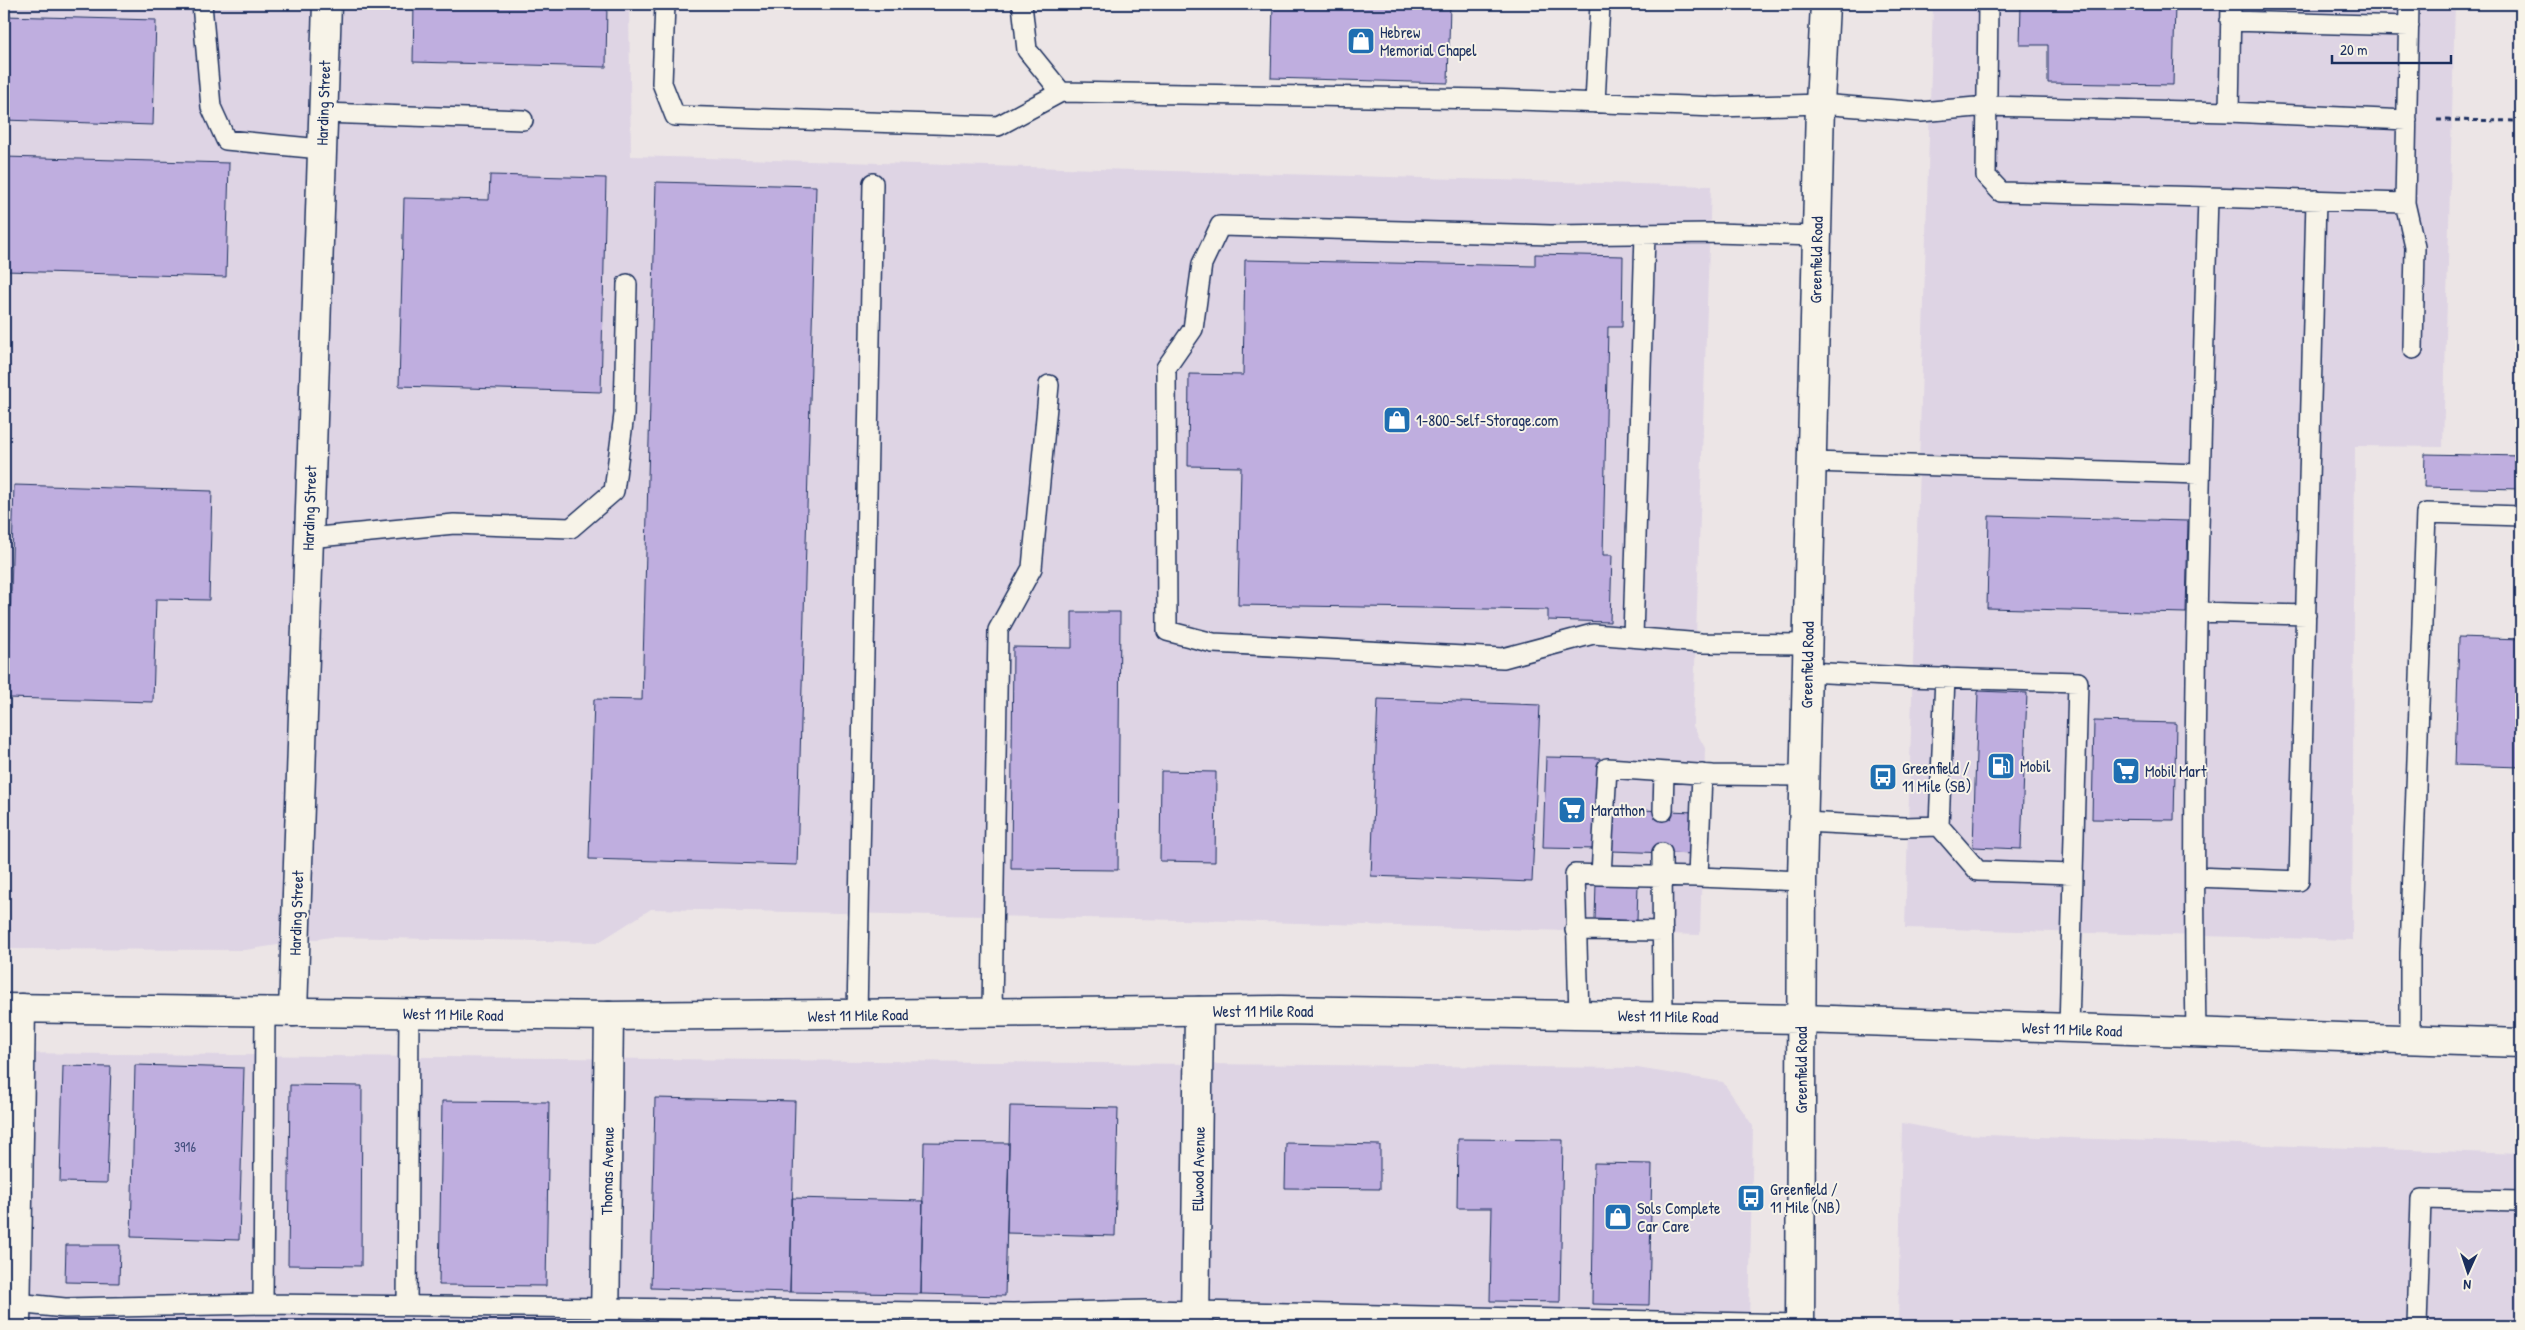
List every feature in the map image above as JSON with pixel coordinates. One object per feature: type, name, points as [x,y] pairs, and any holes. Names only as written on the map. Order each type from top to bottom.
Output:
[{"type":"main road","name":"Harding Street","points":[[293,1012],[327,4]]},
{"type":"main road","name":"Greenfield Road","points":[[1800,1325],[1802,881],[1820,104],[1825,4]]},
{"type":"main road","name":"West 11 Mile Road","points":[[12,1008],[609,1016],[857,1015],[992,1011],[1579,1015],[1802,1019],[2410,1041],[2521,1043]]},
{"type":"main road","points":[[12,1008],[16,1315]]},
{"type":"main road","name":"Ellwood Avenue","points":[[1195,1319],[1199,1011]]},
{"type":"main road","name":"Thomas Avenue","points":[[605,1317],[609,1016]]},
{"type":"lane","points":[[202,4],[211,106],[226,140],[322,149]]},
{"type":"lane","points":[[665,4],[662,83],[675,116],[998,126],[1061,92],[1717,107],[1820,104],[1921,112],[1987,106],[2229,112],[2407,120]]},
{"type":"lane","points":[[1022,4],[1027,50],[1061,92]]},
{"type":"lane","points":[[1595,103],[1600,4]]},
{"type":"lane","points":[[1988,4],[1986,176],[2000,192],[2405,203]]},
{"type":"lane","points":[[2409,4],[2405,203],[2414,247],[2413,349]]},
{"type":"lane","points":[[2229,112],[2231,13],[2409,26]]},
{"type":"lane","points":[[323,113],[523,120]]},
{"type":"lane","points":[[857,1015],[874,183]]},
{"type":"lane","points":[[2196,1033],[2195,877],[2198,612],[2208,197]]},
{"type":"lane","points":[[2195,877],[2299,881],[2316,200]]},
{"type":"lane","points":[[1808,644],[1701,643],[1593,634],[1503,658],[1212,643],[1167,631],[1166,368],[1193,329],[1202,264],[1220,226],[1551,236],[1713,233],[1817,236]]},
{"type":"lane","points":[[1633,637],[1645,234]]},
{"type":"lane","points":[[308,538],[454,524],[571,528],[614,492],[624,415],[627,284]]},
{"type":"lane","points":[[992,1011],[998,630],[1032,568],[1049,385]]},
{"type":"lane","points":[[1812,462],[2200,474]]},
{"type":"lane","points":[[2410,1041],[2411,943],[2426,513],[2521,516]]},
{"type":"lane","points":[[2198,612],[2306,614]]},
{"type":"lane","points":[[1807,672],[2078,682],[2069,1029]]},
{"type":"lane","points":[[1945,678],[1940,826],[1978,871],[2073,874]]},
{"type":"lane","points":[[1601,875],[1607,768],[1702,774],[1805,776]]},
{"type":"lane","points":[[1663,811],[1664,772]]},
{"type":"lane","points":[[1698,877],[1702,774]]},
{"type":"lane","points":[[1804,822],[1940,826]]},
{"type":"lane","points":[[1662,853],[1663,1017]]},
{"type":"lane","points":[[1579,1015],[1575,930],[1575,874],[1802,881]]},
{"type":"lane","points":[[1575,930],[1663,931]]},
{"type":"lane","points":[[263,1304],[265,1012]]},
{"type":"lane","points":[[407,1305],[409,1014]]},
{"type":"lane","points":[[2417,1326],[2421,1199],[2521,1201]]},
{"type":"lane","points":[[16,1315],[65,1308],[263,1304],[407,1305],[605,1317],[730,1319],[1148,1310],[1195,1319],[1800,1325]]},
{"type":"path","points":[[2407,120],[2521,121]]},
{"type":"shaded area","points":[[4,4],[629,4],[631,156],[1711,186],[1693,726],[1705,748],[1700,935],[1230,921],[651,909],[599,942],[331,937],[245,950],[4,949]]},
{"type":"shaded area","points":[[1933,4],[2455,4],[2443,447],[2355,446],[2352,940],[1905,928]]},
{"type":"shaded area","points":[[4,1053],[1637,1068],[1723,1082],[1753,1126],[1749,1326],[577,1326],[308,1320],[308,1326],[4,1326]]},
{"type":"shaded area","points":[[1902,1123],[1959,1134],[2521,1154],[2521,1326],[1898,1326]]},
{"type":"building","points":[[414,4],[607,4],[606,67],[413,62]]},
{"type":"building","name":"Hebrew Memorial Chapel","points":[[1273,4],[1450,4],[1448,83],[1271,78]]},
{"type":"building","name":"Hebrew Memorial Chapel","points":[[1475,4],[1542,4],[1542,7]]},
{"type":"building","points":[[2021,4],[2175,4],[2173,85],[2048,83],[2048,45],[2020,45]]},
{"type":"building","points":[[4,16],[156,20],[153,125],[4,120]]},
{"type":"building","points":[[4,157],[229,163],[226,277],[4,271]]},
{"type":"building","points":[[490,175],[606,178],[601,392],[399,386],[404,198],[489,200]]},
{"type":"building","points":[[656,182],[816,186],[797,865],[589,859],[594,699],[642,700]]},
{"type":"building","name":"1-800-Self-Storage.com","points":[[1535,254],[1623,256],[1622,327],[1608,327],[1603,555],[1612,555],[1610,622],[1548,620],[1548,610],[1238,605],[1241,467],[1188,466],[1189,374],[1243,375],[1245,260],[1535,266]]},
{"type":"building","points":[[2425,454],[2521,456],[2521,489],[2424,487]]},
{"type":"building","points":[[14,485],[212,491],[209,600],[156,599],[153,702],[8,698]]},
{"type":"building","points":[[1989,516],[2188,521],[2186,613],[1987,608]]},
{"type":"building","points":[[1072,612],[1120,612],[1118,870],[1011,869],[1013,647],[1072,648]]},
{"type":"building","points":[[2459,637],[2521,639],[2521,767],[2455,765]]},
{"type":"building","points":[[1978,691],[2027,693],[2021,849],[1973,847]]},
{"type":"building","points":[[1378,699],[1540,705],[1532,882],[1371,876]]},
{"type":"building","points":[[2094,721],[2176,723],[2174,820],[2092,819]]},
{"type":"building","points":[[1546,757],[1600,758],[1597,849],[1543,848]]},
{"type":"building","points":[[1161,771],[1216,772],[1215,862],[1160,861]]},
{"type":"building","points":[[1613,809],[1695,812],[1694,854],[1612,851]]},
{"type":"building","points":[[1596,882],[1638,884],[1637,921],[1595,919]]},
{"type":"building","points":[[135,1065],[244,1068],[239,1240],[131,1237]]},
{"type":"building","points":[[63,1066],[111,1067],[107,1183],[60,1182]]},
{"type":"building","points":[[290,1085],[362,1086],[361,1266],[288,1265]]},
{"type":"building","points":[[655,1098],[795,1101],[790,1292],[651,1288]]},
{"type":"building","points":[[442,1101],[549,1102],[546,1286],[439,1285]]},
{"type":"building","points":[[1010,1106],[1118,1108],[1115,1236],[1007,1233]]},
{"type":"building","points":[[1458,1139],[1563,1140],[1560,1302],[1490,1301],[1492,1208],[1457,1208]]},
{"type":"building","points":[[924,1142],[1009,1143],[1005,1296],[921,1294]]},
{"type":"building","points":[[1286,1143],[1380,1145],[1380,1189],[1285,1188]]},
{"type":"building","points":[[1594,1163],[1652,1164],[1649,1305],[1592,1304]]},
{"type":"building","points":[[792,1198],[923,1201],[921,1294],[790,1292]]},
{"type":"building","points":[[66,1245],[120,1245],[119,1283],[65,1282]]},
{"type":"place","name":"Hebrew Memorial Chapel","points":[[1361,41]]},
{"type":"place","name":"1-800-Self-Storage.com","points":[[1397,420]]},
{"type":"place","name":"Mobil","points":[[2001,766]]},
{"type":"place","name":"Mobil Mart","points":[[2126,771]]},
{"type":"place","name":"Greenfield / 11 Mile (SB)","points":[[1883,777]]},
{"type":"place","name":"Marathon","points":[[1572,810]]},
{"type":"place","name":"Greenfield / 11 Mile (NB)","points":[[1751,1198]]},
{"type":"place","name":"Sols Complete Car Care","points":[[1618,1217]]}]
